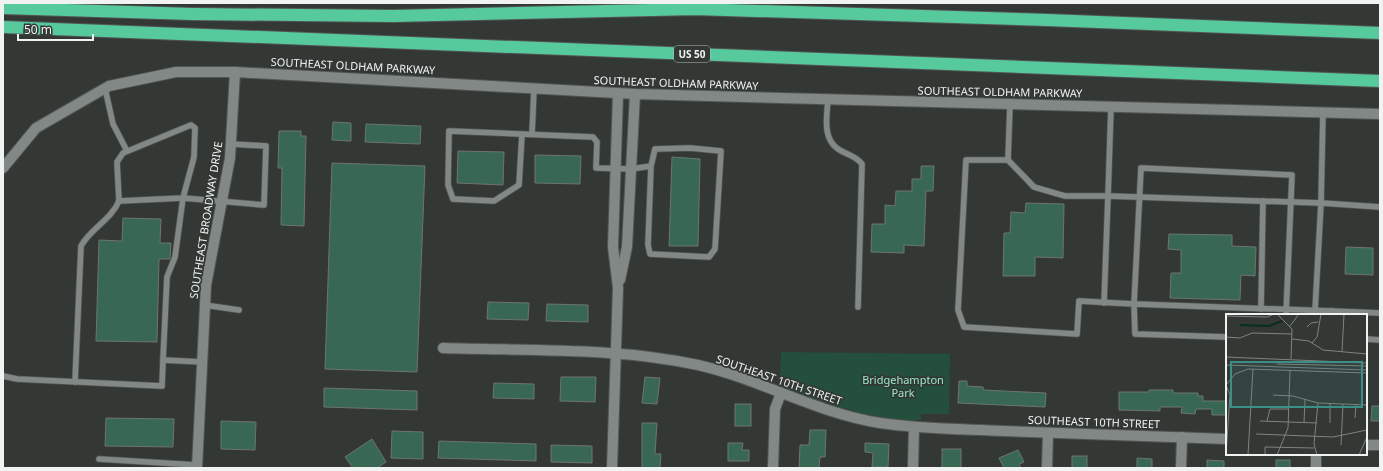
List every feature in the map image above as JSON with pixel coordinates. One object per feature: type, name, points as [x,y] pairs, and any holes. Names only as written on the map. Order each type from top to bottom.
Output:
[{"type":"highway","points":[[3,8],[192,14],[393,16],[695,10],[1040,20],[1380,33]]},
{"type":"highway","name":"US 50","points":[[3,27],[1380,81]]},
{"type":"street","name":"SOUTHEAST OLDHAM PARKWAY","points":[[3,168],[36,128],[105,88],[176,72],[235,72],[618,94],[1380,114]]},
{"type":"street","name":"SOUTHEAST BROADWAY DRIVE","points":[[197,466],[204,305],[210,259],[222,201],[231,144],[235,72]]},
{"type":"street","points":[[612,468],[618,288],[613,247],[618,94]]},
{"type":"street","points":[[618,288],[627,247],[635,94]]},
{"type":"street","name":"SOUTHEAST 10TH STREET","points":[[443,348],[616,354],[652,357],[699,366],[749,380],[820,408],[849,416],[914,427],[1226,439]]},
{"type":"street","points":[[773,468],[775,409],[781,393]]},
{"type":"street","points":[[913,468],[914,427]]},
{"type":"street","points":[[1047,468],[1048,432]]},
{"type":"street","points":[[1181,468],[1182,437]]},
{"type":"street","points":[[1367,444],[1380,445]]},
{"type":"street","points":[[1316,455],[1316,468]]},
{"type":"lane","points":[[105,88],[113,124],[127,151]]},
{"type":"lane","points":[[532,134],[534,89]]},
{"type":"lane","points":[[828,99],[826,128],[832,143],[839,149],[857,158],[862,164],[858,307]]},
{"type":"lane","points":[[1010,104],[1008,160],[1034,187],[1065,196],[1320,203],[1380,207]]},
{"type":"lane","points":[[1104,303],[1111,107]]},
{"type":"lane","points":[[1315,311],[1323,112]]},
{"type":"lane","points":[[3,376],[17,379],[75,382],[162,386],[167,277],[175,257],[183,198],[194,157],[194,128],[191,125],[123,153],[118,162],[119,201],[115,211],[86,236],[81,246],[75,382]]},
{"type":"lane","points":[[522,134],[519,185],[494,202],[453,199],[448,185],[448,131],[532,134],[593,137],[597,142],[596,168],[631,169],[650,166]]},
{"type":"lane","points":[[119,201],[183,198],[264,205],[266,146],[231,144]]},
{"type":"lane","points":[[690,148],[721,150],[715,249],[709,257],[650,254],[648,244],[650,166],[654,149],[690,148]]},
{"type":"lane","points":[[1008,160],[966,160],[958,310],[964,327],[1077,334],[1079,301],[1261,309],[1286,312],[1315,311],[1331,313],[1380,313]]},
{"type":"lane","points":[[1226,337],[1135,334],[1134,304],[1140,168],[1292,175],[1286,312]]},
{"type":"lane","points":[[1261,309],[1263,202]]},
{"type":"lane","points":[[204,305],[239,310]]},
{"type":"lane","points":[[1367,339],[1380,340]]},
{"type":"lane","points":[[163,360],[202,362]]},
{"type":"lane","points":[[100,459],[197,466]]},
{"type":"green space","name":"Bridgehampton Park","points":[[781,352],[950,354],[949,414],[921,414],[921,420],[884,418],[832,405],[780,387]]},
{"type":"building","points":[[333,122],[351,123],[351,141],[332,140]]},
{"type":"building","points":[[366,124],[421,126],[420,144],[365,142]]},
{"type":"building","points":[[279,131],[301,131],[301,136],[306,136],[304,226],[281,225],[282,168],[278,168]]},
{"type":"building","points":[[458,151],[504,152],[503,185],[457,183]]},
{"type":"building","points":[[535,155],[581,156],[580,184],[535,183]]},
{"type":"building","points":[[672,157],[700,159],[698,246],[669,246]]},
{"type":"building","points":[[332,163],[425,166],[417,372],[325,369]]},
{"type":"building","points":[[921,166],[934,166],[933,191],[926,191],[924,246],[904,245],[904,253],[871,252],[872,224],[885,224],[885,205],[895,206],[896,191],[912,191],[912,179],[921,179]]},
{"type":"building","points":[[1026,203],[1064,204],[1063,258],[1035,257],[1035,276],[1003,276],[1004,233],[1010,233],[1011,212],[1025,213]]},
{"type":"building","points":[[123,218],[161,219],[160,243],[171,243],[170,259],[159,259],[157,342],[96,341],[99,240],[122,241]]},
{"type":"building","points":[[1169,234],[1232,235],[1232,246],[1256,247],[1255,276],[1241,275],[1240,300],[1170,298],[1171,273],[1181,273],[1181,250],[1168,249]]},
{"type":"building","points":[[1346,247],[1373,248],[1373,275],[1345,274]]},
{"type":"building","points":[[488,302],[529,303],[528,320],[487,319]]},
{"type":"building","points":[[547,304],[588,305],[588,322],[546,321]]},
{"type":"building","points":[[561,377],[596,377],[595,402],[560,401]]},
{"type":"building","points":[[645,377],[660,378],[657,404],[642,403]]},
{"type":"building","points":[[959,381],[967,381],[967,386],[983,387],[983,390],[1046,393],[1045,407],[958,403]]},
{"type":"building","points":[[494,383],[534,384],[534,399],[493,398]]},
{"type":"building","points":[[324,388],[417,391],[417,410],[324,407]]},
{"type":"building","points":[[1149,390],[1173,390],[1173,393],[1198,393],[1198,396],[1203,396],[1203,401],[1226,401],[1226,415],[1212,415],[1212,409],[1196,409],[1195,414],[1181,413],[1182,407],[1160,407],[1160,411],[1119,410],[1119,392],[1149,392]]},
{"type":"building","points":[[735,404],[751,404],[751,426],[735,426]]},
{"type":"building","points":[[1372,406],[1380,406],[1380,421],[1371,421]]},
{"type":"building","points":[[106,418],[174,419],[173,447],[105,446]]},
{"type":"building","points":[[221,421],[256,422],[255,450],[221,449]]},
{"type":"building","points":[[642,423],[657,423],[655,454],[661,454],[660,468],[642,468]]},
{"type":"building","points":[[810,430],[826,430],[825,457],[820,457],[819,468],[799,468],[800,445],[809,445]]},
{"type":"building","points":[[392,431],[423,432],[423,459],[391,458]]},
{"type":"building","points":[[372,439],[386,462],[377,468],[353,468],[345,457]]},
{"type":"building","points":[[439,441],[536,444],[536,461],[438,458]]},
{"type":"building","points":[[728,443],[743,443],[742,450],[749,450],[749,461],[728,461]]},
{"type":"building","points":[[865,443],[889,444],[888,467],[872,467],[873,453],[865,452]]},
{"type":"building","points":[[551,445],[592,446],[592,463],[551,462]]},
{"type":"building","points":[[942,449],[961,449],[961,468],[942,468]]},
{"type":"building","points":[[1018,450],[1024,462],[1019,464],[1021,468],[1004,468],[999,458]]},
{"type":"building","points":[[1072,456],[1087,456],[1087,468],[1072,468]]},
{"type":"building","points":[[1137,458],[1152,459],[1152,468],[1137,468]]},
{"type":"building","points":[[1207,460],[1224,461],[1224,468],[1207,468]]},
{"type":"building","points":[[1276,460],[1290,460],[1290,468],[1276,468]]}]
